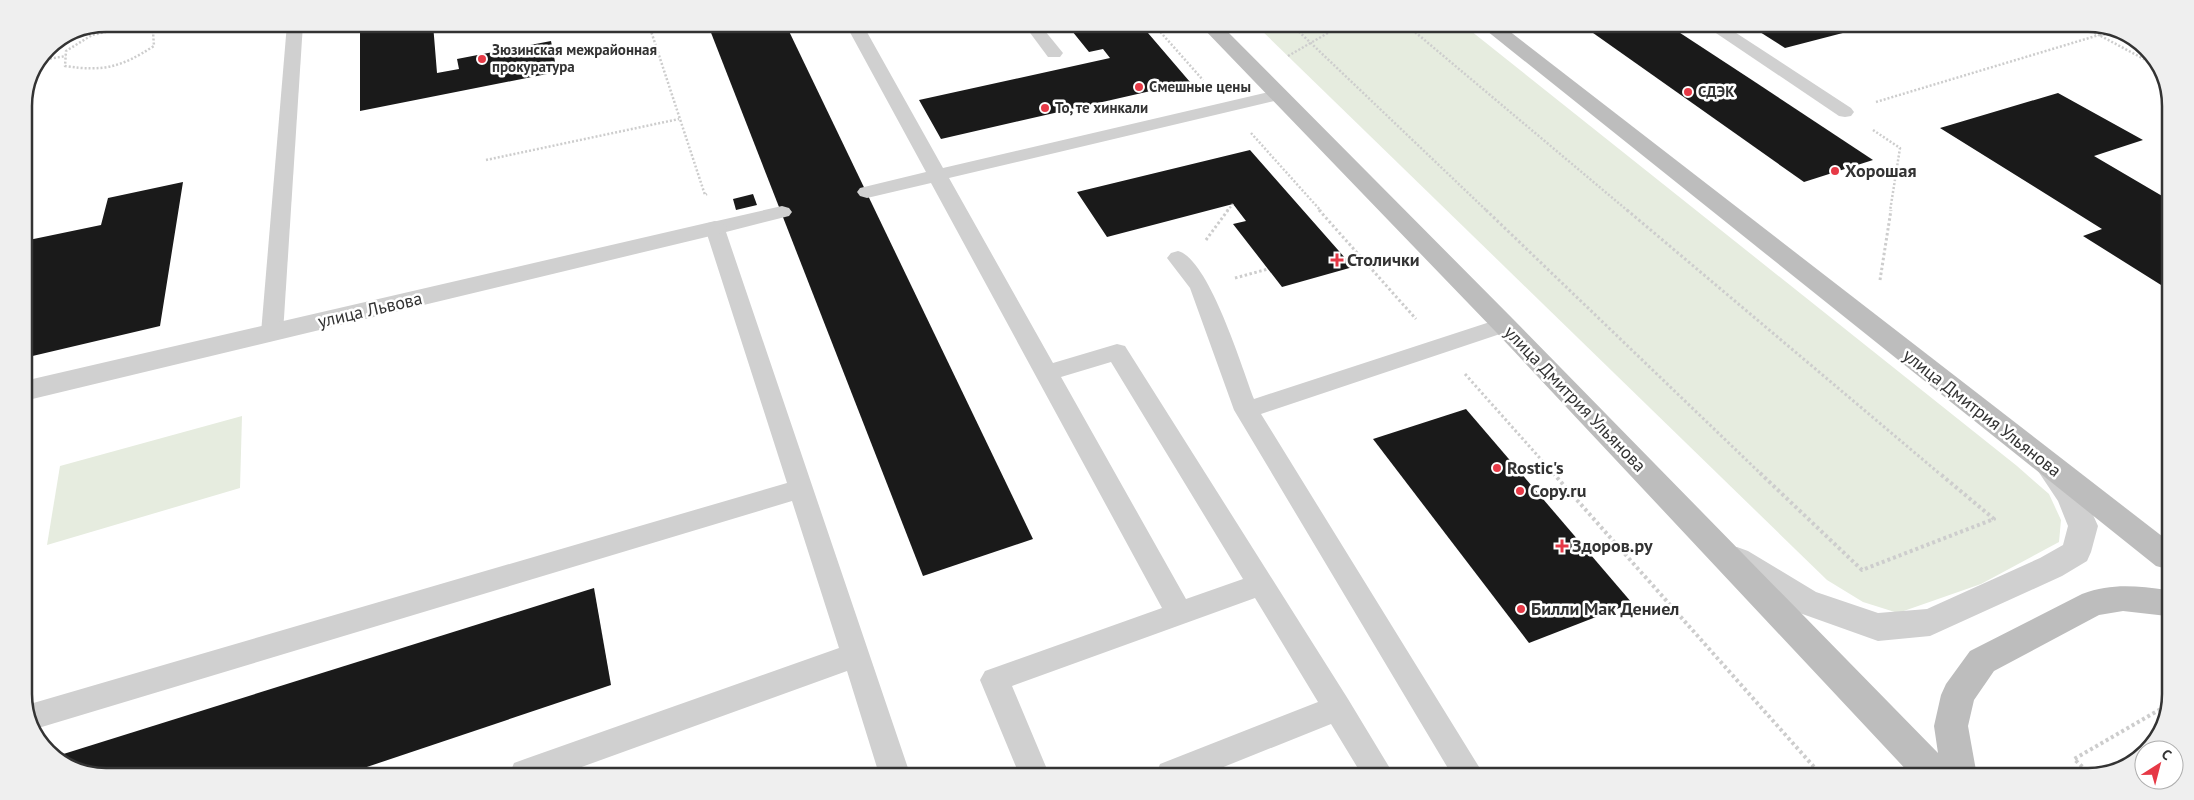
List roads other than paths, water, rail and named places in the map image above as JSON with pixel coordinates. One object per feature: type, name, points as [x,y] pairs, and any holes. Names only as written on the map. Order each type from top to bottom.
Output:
[{"type":"main road","name":"улица Дмитрия Ульянова","points":[[1218,33],[1504,325],[1928,768]]},
{"type":"main road","name":"улица Дмитрия Ульянова","points":[[1500,33],[2162,553]]},
{"type":"main road","points":[[1958,768],[1952,726],[1958,695],[1982,661],[2093,603],[2123,598],[2162,602]]},
{"type":"street","name":"улица Львова","points":[[33,389],[715,228]]},
{"type":"street","points":[[1718,548],[1805,602],[1878,626],[1930,622],[2051,567],[2076,552],[2084,526],[2071,496],[2048,465]]},
{"type":"lane","points":[[272,333],[294,33]]},
{"type":"lane","points":[[858,33],[1180,614]]},
{"type":"lane","points":[[1038,33],[1054,53]]},
{"type":"lane","points":[[1724,33],[1845,112]]},
{"type":"lane","points":[[866,192],[1277,95]]},
{"type":"lane","points":[[782,212],[715,228],[893,768]]},
{"type":"lane","points":[[1178,258],[1200,287],[1246,410],[1465,768]]},
{"type":"lane","points":[[1246,410],[1504,325]]},
{"type":"lane","points":[[1046,373],[1117,352],[1375,768]]},
{"type":"lane","points":[[36,715],[801,488]]},
{"type":"lane","points":[[1032,768],[995,680],[1261,584]]},
{"type":"lane","points":[[539,768],[856,656]]},
{"type":"lane","points":[[1185,768],[1338,708]]},
{"type":"place","name":"Зюзинская межрайонная прокуратура","points":[[482,59]]},
{"type":"place","name":"Смешные цены","points":[[1139,87]]},
{"type":"place","name":"СДЭК","points":[[1688,92]]},
{"type":"place","name":"То, те хинкали","points":[[1045,108]]},
{"type":"place","name":"Хорошая","points":[[1835,171]]},
{"type":"place","name":"Столички","points":[[1337,260]]},
{"type":"place","name":"Rostic's","points":[[1497,468]]},
{"type":"place","name":"Copy.ru","points":[[1520,491]]},
{"type":"place","name":"Здоров.ру","points":[[1562,546]]},
{"type":"place","name":"Билли Мак Дениел","points":[[1521,609]]}]
